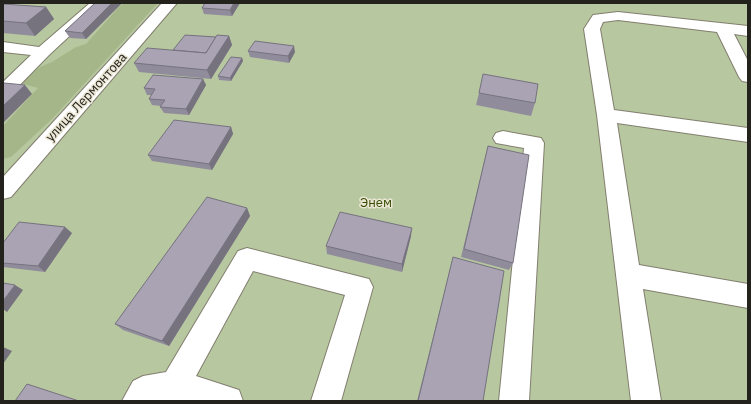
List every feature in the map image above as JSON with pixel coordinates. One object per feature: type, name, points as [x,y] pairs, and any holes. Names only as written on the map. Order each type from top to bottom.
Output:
[{"type":"street","points":[[3,92],[43,52],[97,3]]},
{"type":"street","name":"улица Лермонтова","points":[[3,191],[170,3]]},
{"type":"street","points":[[646,401],[606,115],[592,29],[598,18],[618,16],[748,31]]},
{"type":"street","points":[[723,28],[748,77]]},
{"type":"street","points":[[3,47],[43,52]]},
{"type":"street","points":[[606,115],[748,135]]},
{"type":"street","points":[[504,138],[534,143],[514,401]]},
{"type":"street","points":[[176,385],[247,259],[360,287],[326,401]]},
{"type":"street","points":[[629,275],[748,296]]},
{"type":"street","points":[[138,401],[143,392],[176,385],[228,401]]},
{"type":"green space","name":"Энем","points":[[3,3],[748,3],[748,401],[3,401]]},
{"type":"green space","points":[[124,3],[158,3],[52,119],[11,157],[3,159],[3,126],[38,88],[20,83],[40,67],[52,62],[76,47],[86,44]]},
{"type":"building","points":[[95,3],[112,3],[82,33],[65,31]]},
{"type":"building","points":[[205,3],[234,3],[230,10],[202,8]]},
{"type":"building","points":[[3,4],[46,7],[26,23],[3,21]]},
{"type":"building","points":[[185,35],[216,37],[206,53],[173,50]]},
{"type":"building","points":[[217,35],[229,36],[207,70],[134,63],[147,48],[206,53]]},
{"type":"building","points":[[255,41],[294,46],[288,56],[248,51]]},
{"type":"building","points":[[231,57],[242,58],[230,78],[218,76]]},
{"type":"building","points":[[483,74],[538,84],[535,103],[479,93]]},
{"type":"building","points":[[153,75],[203,79],[186,109],[160,107],[165,100],[149,99],[155,89],[144,88]]},
{"type":"building","points":[[3,84],[25,85],[3,106]]},
{"type":"building","points":[[174,120],[231,127],[209,164],[148,155]]},
{"type":"building","points":[[488,146],[529,155],[513,263],[464,249]]},
{"type":"building","points":[[207,197],[247,208],[162,341],[115,324]]},
{"type":"building","points":[[340,212],[412,228],[402,264],[326,246]]},
{"type":"building","points":[[19,222],[65,227],[38,266],[3,263],[3,243]]},
{"type":"building","points":[[453,257],[504,271],[483,401],[418,401]]},
{"type":"building","points":[[3,283],[15,285],[3,301]]},
{"type":"building","points":[[27,384],[79,401],[15,401]]}]
